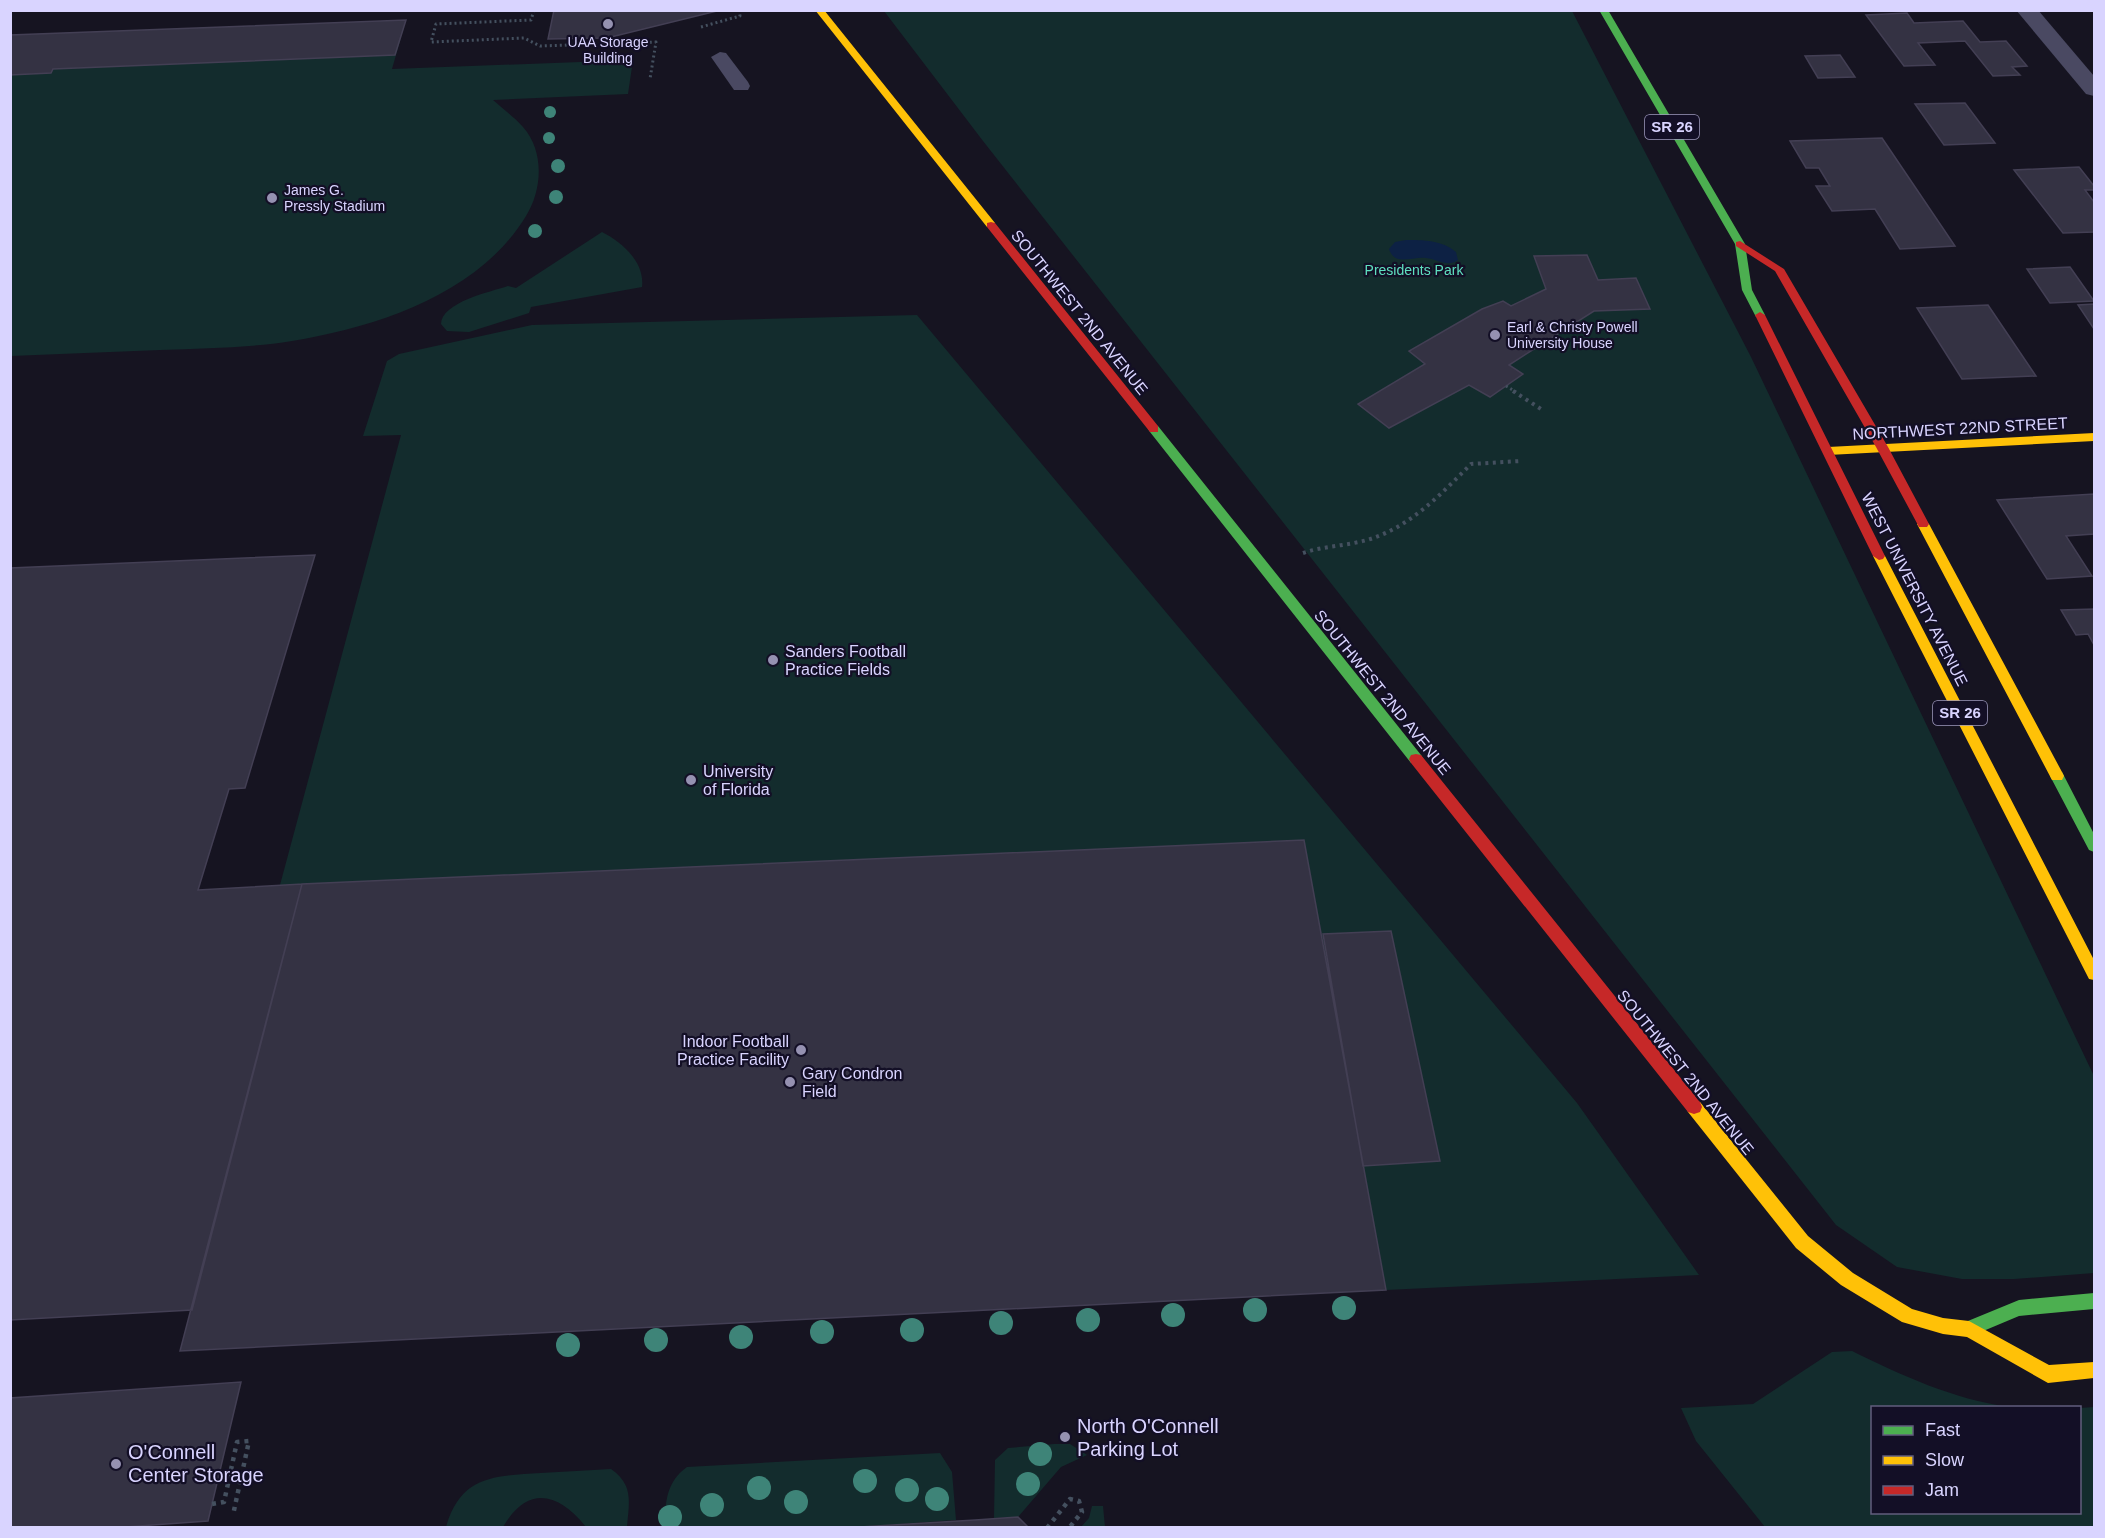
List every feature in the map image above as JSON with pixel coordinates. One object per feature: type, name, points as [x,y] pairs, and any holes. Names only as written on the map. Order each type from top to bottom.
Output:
[{"type":"main road","name":"SOUTHWEST 2ND AVENUE","points":[[819,10],[1780,1218],[1802,1242],[1826,1264],[1896,1311],[1924,1322],[1970,1329],[2048,1374],[2094,1370]]},
{"type":"main road","name":"WEST UNIVERSITY AVENUE","points":[[1603,10],[1740,244],[1747,290],[1910,618],[2094,974]]},
{"type":"main road","name":"WEST UNIVERSITY AVENUE","points":[[1740,244],[1779,269],[1882,447],[2094,846]]},
{"type":"main road","name":"NORTHWEST 22ND STREET","points":[[1827,451],[2094,437]]},
{"type":"main road","points":[[1970,1329],[2019,1308],[2094,1301]]},
{"type":"street","points":[[2026,10],[2094,89]]},
{"type":"lane","points":[[720,57],[741,86]]},
{"type":"path","points":[[534,10],[531,20],[436,24],[431,42],[524,38],[540,46],[656,42],[650,79]]},
{"type":"path","points":[[701,27],[740,16],[739,10]]},
{"type":"path","points":[[1506,386],[1541,409]]},
{"type":"path","points":[[1300,554],[1318,548],[1374,538],[1389,531],[1428,506],[1471,464],[1521,461]]},
{"type":"path","points":[[212,1504],[224,1502],[237,1442],[249,1441],[233,1515]]},
{"type":"path","points":[[1047,1527],[1070,1499],[1079,1501],[1082,1512],[1070,1527]]},
{"type":"green space","name":"Presidents Park","points":[[884,11],[1572,11],[1751,357],[2094,1076],[2094,1273],[2014,1279],[1962,1279],[1897,1267],[1836,1225],[983,141]]},
{"type":"green space","name":"James G. Pressly Stadium","points":[[406,20],[392,69],[633,60],[628,94],[493,100],[520,123],[530,137],[538,159],[539,171],[535,195],[526,216],[506,243],[482,266],[454,286],[423,302],[391,316],[325,335],[259,345],[11,356],[11,35]]},
{"type":"green space","points":[[602,232],[617,241],[631,254],[640,269],[642,287],[531,307],[529,313],[469,332],[447,331],[441,324],[443,316],[458,304],[508,286],[516,288]]},
{"type":"green space","name":"Sanders Football Practice Fields","points":[[917,315],[1577,1103],[1699,1275],[1386,1290],[280,885],[401,435],[363,436],[387,361],[399,354],[532,325]]},
{"type":"green space","points":[[1852,1351],[1909,1378],[1968,1398],[2004,1406],[1871,1406],[1871,1514],[2081,1514],[2081,1408],[2094,1407],[2094,1527],[1765,1527],[1696,1441],[1681,1408],[1753,1404],[1832,1352]]},
{"type":"green space","points":[[1070,1444],[1087,1455],[1061,1467],[1018,1517],[994,1518],[995,1460],[1008,1448]]},
{"type":"green space","points":[[940,1453],[952,1472],[956,1520],[843,1528],[664,1527],[668,1494],[674,1480],[687,1467]]},
{"type":"green space","points":[[611,1469],[627,1488],[629,1502],[627,1527],[586,1527],[565,1507],[544,1498],[533,1499],[523,1504],[503,1527],[446,1527],[461,1497],[482,1482],[509,1475]]},
{"type":"green space","points":[[1092,1506],[1103,1506],[1105,1527],[1081,1527],[1089,1518]]},
{"type":"water","points":[[1406,240],[1445,245],[1456,252],[1458,260],[1446,263],[1426,258],[1405,260],[1395,258],[1389,249],[1395,242]]},
{"type":"building","name":"UAA Storage Building","points":[[554,10],[721,10],[607,38],[548,39]]},
{"type":"building","points":[[1907,13],[1914,23],[1963,21],[1980,42],[2006,41],[2027,66],[2012,67],[2020,75],[1993,76],[1965,41],[1918,43],[1935,65],[1904,66],[1866,15]]},
{"type":"building","points":[[406,20],[395,55],[53,69],[51,73],[10,75],[10,35]]},
{"type":"building","points":[[1840,55],[1855,77],[1818,78],[1805,56]]},
{"type":"building","points":[[1965,103],[1995,143],[1944,145],[1915,104]]},
{"type":"building","points":[[1882,138],[1955,246],[1900,249],[1875,209],[1832,211],[1816,186],[1830,186],[1819,168],[1806,168],[1790,141]]},
{"type":"building","points":[[2079,167],[2094,186],[2094,190],[2085,190],[2094,202],[2094,232],[2063,233],[2014,170]]},
{"type":"building","name":"Earl & Christy Powell University House","points":[[1587,255],[1598,280],[1636,278],[1650,309],[1594,311],[1509,365],[1523,374],[1490,397],[1469,385],[1389,428],[1358,404],[1425,364],[1409,351],[1482,309],[1503,301],[1511,306],[1546,289],[1534,256]]},
{"type":"building","points":[[2070,267],[2094,301],[2050,303],[2027,269]]},
{"type":"building","points":[[2094,304],[2094,329],[2078,305]]},
{"type":"building","points":[[1988,305],[2036,376],[1962,379],[1917,308]]},
{"type":"building","points":[[2094,494],[2094,534],[2066,536],[2092,576],[2047,579],[1997,500]]},
{"type":"building","points":[[315,555],[245,788],[229,789],[198,890],[302,884],[192,1310],[10,1320],[10,568]]},
{"type":"building","points":[[2094,609],[2094,645],[2088,634],[2076,635],[2061,610]]},
{"type":"building","name":"Gary Condron Field","points":[[1304,840],[1386,1290],[180,1351],[302,884]]},
{"type":"building","points":[[1391,931],[1440,1161],[1363,1166],[1323,934]]},
{"type":"building","name":"O'Connell Center Storage","points":[[241,1382],[208,1521],[111,1528],[10,1528],[10,1398]]},
{"type":"building","points":[[1018,1517],[1029,1528],[843,1528],[975,1520]]},
{"type":"traffic: fast","points":[[1603,10],[1740,244],[1747,290],[1760,315]]},
{"type":"traffic: fast","points":[[1154,429],[1416,759]]},
{"type":"traffic: fast","points":[[2057,776],[2094,846]]},
{"type":"traffic: fast","points":[[1969,1329],[2019,1308],[2094,1301]]},
{"type":"traffic: slow","points":[[819,10],[991,225]]},
{"type":"traffic: slow","points":[[1828,451],[2094,437]]},
{"type":"traffic: slow","points":[[1923,524],[2057,776]]},
{"type":"traffic: slow","points":[[1879,556],[2094,974]]},
{"type":"traffic: slow","points":[[1694,1107],[1802,1242],[1847,1279],[1908,1316],[1943,1326],[1969,1329],[2048,1374],[2094,1370]]},
{"type":"traffic: jam","points":[[991,225],[1154,429]]},
{"type":"traffic: jam","points":[[1740,244],[1779,269],[1882,447],[1923,524]]},
{"type":"traffic: jam","points":[[1760,315],[1879,556]]},
{"type":"traffic: jam","points":[[1416,759],[1694,1107]]},
{"type":"place","name":"UAA Storage Building","points":[[608,24]]},
{"type":"place","name":"James G. Pressly Stadium","points":[[272,198]]},
{"type":"place","name":"Earl & Christy Powell University House","points":[[1495,335]]},
{"type":"place","name":"Sanders Football Practice Fields","points":[[773,660]]},
{"type":"place","name":"University of Florida","points":[[691,780]]},
{"type":"place","name":"Indoor Football Practice Facility","points":[[801,1050]]},
{"type":"place","name":"Gary Condron Field","points":[[790,1082]]},
{"type":"place","name":"North O'Connell Parking Lot","points":[[1065,1437]]},
{"type":"place","name":"O'Connell Center Storage","points":[[116,1464]]}]
